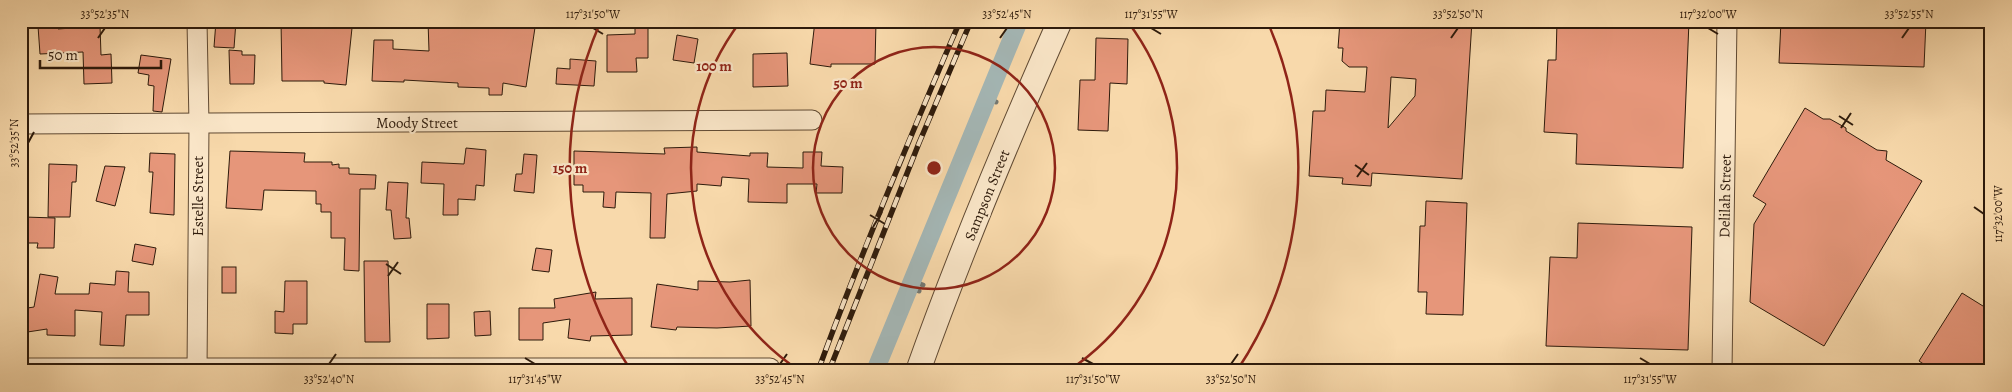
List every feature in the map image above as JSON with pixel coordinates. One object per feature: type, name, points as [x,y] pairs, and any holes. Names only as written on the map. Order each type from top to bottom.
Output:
[{"type":"street","name":"Estelle Street","points":[[197,21],[199,124],[197,369]]},
{"type":"street","name":"Sampson Street","points":[[918,371],[936,320],[1060,21]]},
{"type":"street","name":"Delilah Street","points":[[1722,371],[1728,21]]},
{"type":"street","name":"Moody Street","points":[[21,124],[812,120]]},
{"type":"street","points":[[21,368],[770,368]]},
{"type":"building","points":[[216,21],[236,21],[234,48],[214,47]]},
{"type":"building","points":[[281,21],[304,21],[304,28],[352,28],[346,85],[324,83],[324,81],[282,81]]},
{"type":"building","points":[[428,21],[536,21],[526,87],[503,83],[502,95],[489,95],[489,88],[458,87],[458,83],[404,80],[404,82],[372,81],[374,40],[393,40],[393,49],[429,51]]},
{"type":"building","points":[[815,21],[876,22],[875,64],[831,64],[831,67],[810,64]]},
{"type":"building","points":[[1340,21],[1472,21],[1462,179],[1372,173],[1371,186],[1342,184],[1343,178],[1309,176],[1313,111],[1325,111],[1326,90],[1365,92],[1367,67],[1349,67],[1342,61],[1343,48],[1338,48]],"holes":[[[1391,77],[1416,79],[1415,96],[1388,128]]]},
{"type":"building","points":[[1557,21],[1689,21],[1683,168],[1576,164],[1577,134],[1544,132],[1548,60],[1556,60]]},
{"type":"building","points":[[1781,21],[1926,21],[1924,67],[1779,63]]},
{"type":"building","points":[[635,23],[648,23],[648,58],[636,58],[637,72],[607,72],[607,35],[635,34]]},
{"type":"building","points":[[58,25],[58,29],[100,26],[101,55],[111,54],[112,83],[84,84],[83,52],[40,54],[38,26]]},
{"type":"building","points":[[677,35],[698,39],[694,63],[673,60]]},
{"type":"building","points":[[1096,38],[1128,39],[1127,84],[1110,83],[1108,131],[1078,130],[1080,80],[1095,80]]},
{"type":"building","points":[[229,50],[242,51],[242,55],[255,55],[254,84],[230,84]]},
{"type":"building","points":[[787,53],[788,86],[753,87],[753,54]]},
{"type":"building","points":[[141,55],[171,59],[162,112],[153,111],[154,86],[148,85],[149,75],[138,73]]},
{"type":"building","points":[[570,59],[596,61],[594,86],[556,84],[557,68],[570,69]]},
{"type":"building","points":[[1805,108],[1823,119],[1830,119],[1846,128],[1846,131],[1877,150],[1887,151],[1886,160],[1922,181],[1824,346],[1750,302],[1754,224],[1766,204],[1753,196]]},
{"type":"building","points":[[697,147],[697,152],[750,156],[750,153],[768,153],[767,167],[803,168],[803,152],[822,152],[821,166],[843,167],[842,193],[816,193],[817,184],[787,184],[787,203],[748,202],[749,179],[722,177],[721,186],[697,184],[697,191],[667,194],[665,238],[650,238],[651,193],[616,192],[615,208],[603,207],[604,192],[583,192],[583,185],[574,185],[574,151],[665,154],[664,148]]},
{"type":"building","points":[[466,148],[486,150],[484,186],[476,185],[475,200],[458,199],[458,215],[443,215],[444,184],[421,183],[422,162],[464,164]]},
{"type":"building","points":[[230,151],[305,153],[304,162],[332,162],[332,165],[339,164],[339,168],[349,168],[349,174],[376,175],[375,189],[360,189],[359,271],[344,270],[345,238],[331,238],[331,212],[321,212],[321,204],[316,204],[316,191],[264,190],[262,210],[226,208]]},
{"type":"building","points":[[150,153],[175,154],[174,215],[150,213],[153,172],[149,172]]},
{"type":"building","points":[[524,154],[537,155],[534,193],[514,191],[516,174],[522,174]]},
{"type":"building","points":[[49,164],[77,165],[76,182],[72,182],[70,217],[48,217]]},
{"type":"building","points":[[105,166],[125,167],[115,206],[96,201]]},
{"type":"building","points":[[388,182],[408,183],[406,218],[409,218],[411,238],[394,239],[391,210],[386,210]]},
{"type":"building","points":[[1426,201],[1467,203],[1463,315],[1426,314],[1427,292],[1418,292],[1420,226],[1425,226]]},
{"type":"building","points":[[24,217],[55,218],[54,248],[37,248],[38,243],[24,243]]},
{"type":"building","points":[[1578,223],[1692,227],[1688,350],[1546,346],[1550,257],[1577,258]]},
{"type":"building","points":[[135,244],[156,248],[153,265],[132,261]]},
{"type":"building","points":[[536,248],[552,250],[549,272],[532,270]]},
{"type":"building","points":[[364,261],[388,261],[390,342],[365,342]]},
{"type":"building","points":[[222,267],[236,267],[236,293],[222,293]]},
{"type":"building","points":[[116,271],[129,272],[128,292],[149,292],[149,315],[126,315],[124,346],[100,345],[102,312],[75,310],[75,336],[47,335],[47,329],[21,333],[21,309],[34,307],[40,274],[58,277],[55,294],[89,294],[90,283],[115,285]]},
{"type":"building","points":[[750,280],[751,326],[717,328],[677,327],[676,330],[651,327],[657,284],[698,290],[698,281],[730,282]]},
{"type":"building","points":[[285,281],[307,281],[307,324],[293,324],[293,334],[275,333],[275,311],[284,312]]},
{"type":"building","points":[[596,292],[595,299],[632,298],[632,335],[591,336],[590,341],[568,338],[570,319],[543,323],[543,340],[519,340],[519,308],[555,308],[554,299]]},
{"type":"building","points":[[1962,293],[1991,311],[1991,371],[1934,371],[1919,361]]},
{"type":"building","points":[[427,304],[449,304],[449,338],[427,339]]},
{"type":"building","points":[[490,311],[491,335],[475,336],[474,312]]},
{"type":"waterway","points":[[875,371],[1019,21]]},
{"type":"waterway","points":[[987,98],[996,102]]},
{"type":"waterway","points":[[912,281],[923,285]]},
{"type":"waterway","points":[[909,287],[919,291]]},
{"type":"railway","points":[[818,371],[886,195],[960,21]]},
{"type":"railway","points":[[829,371],[919,143],[971,21]]}]
